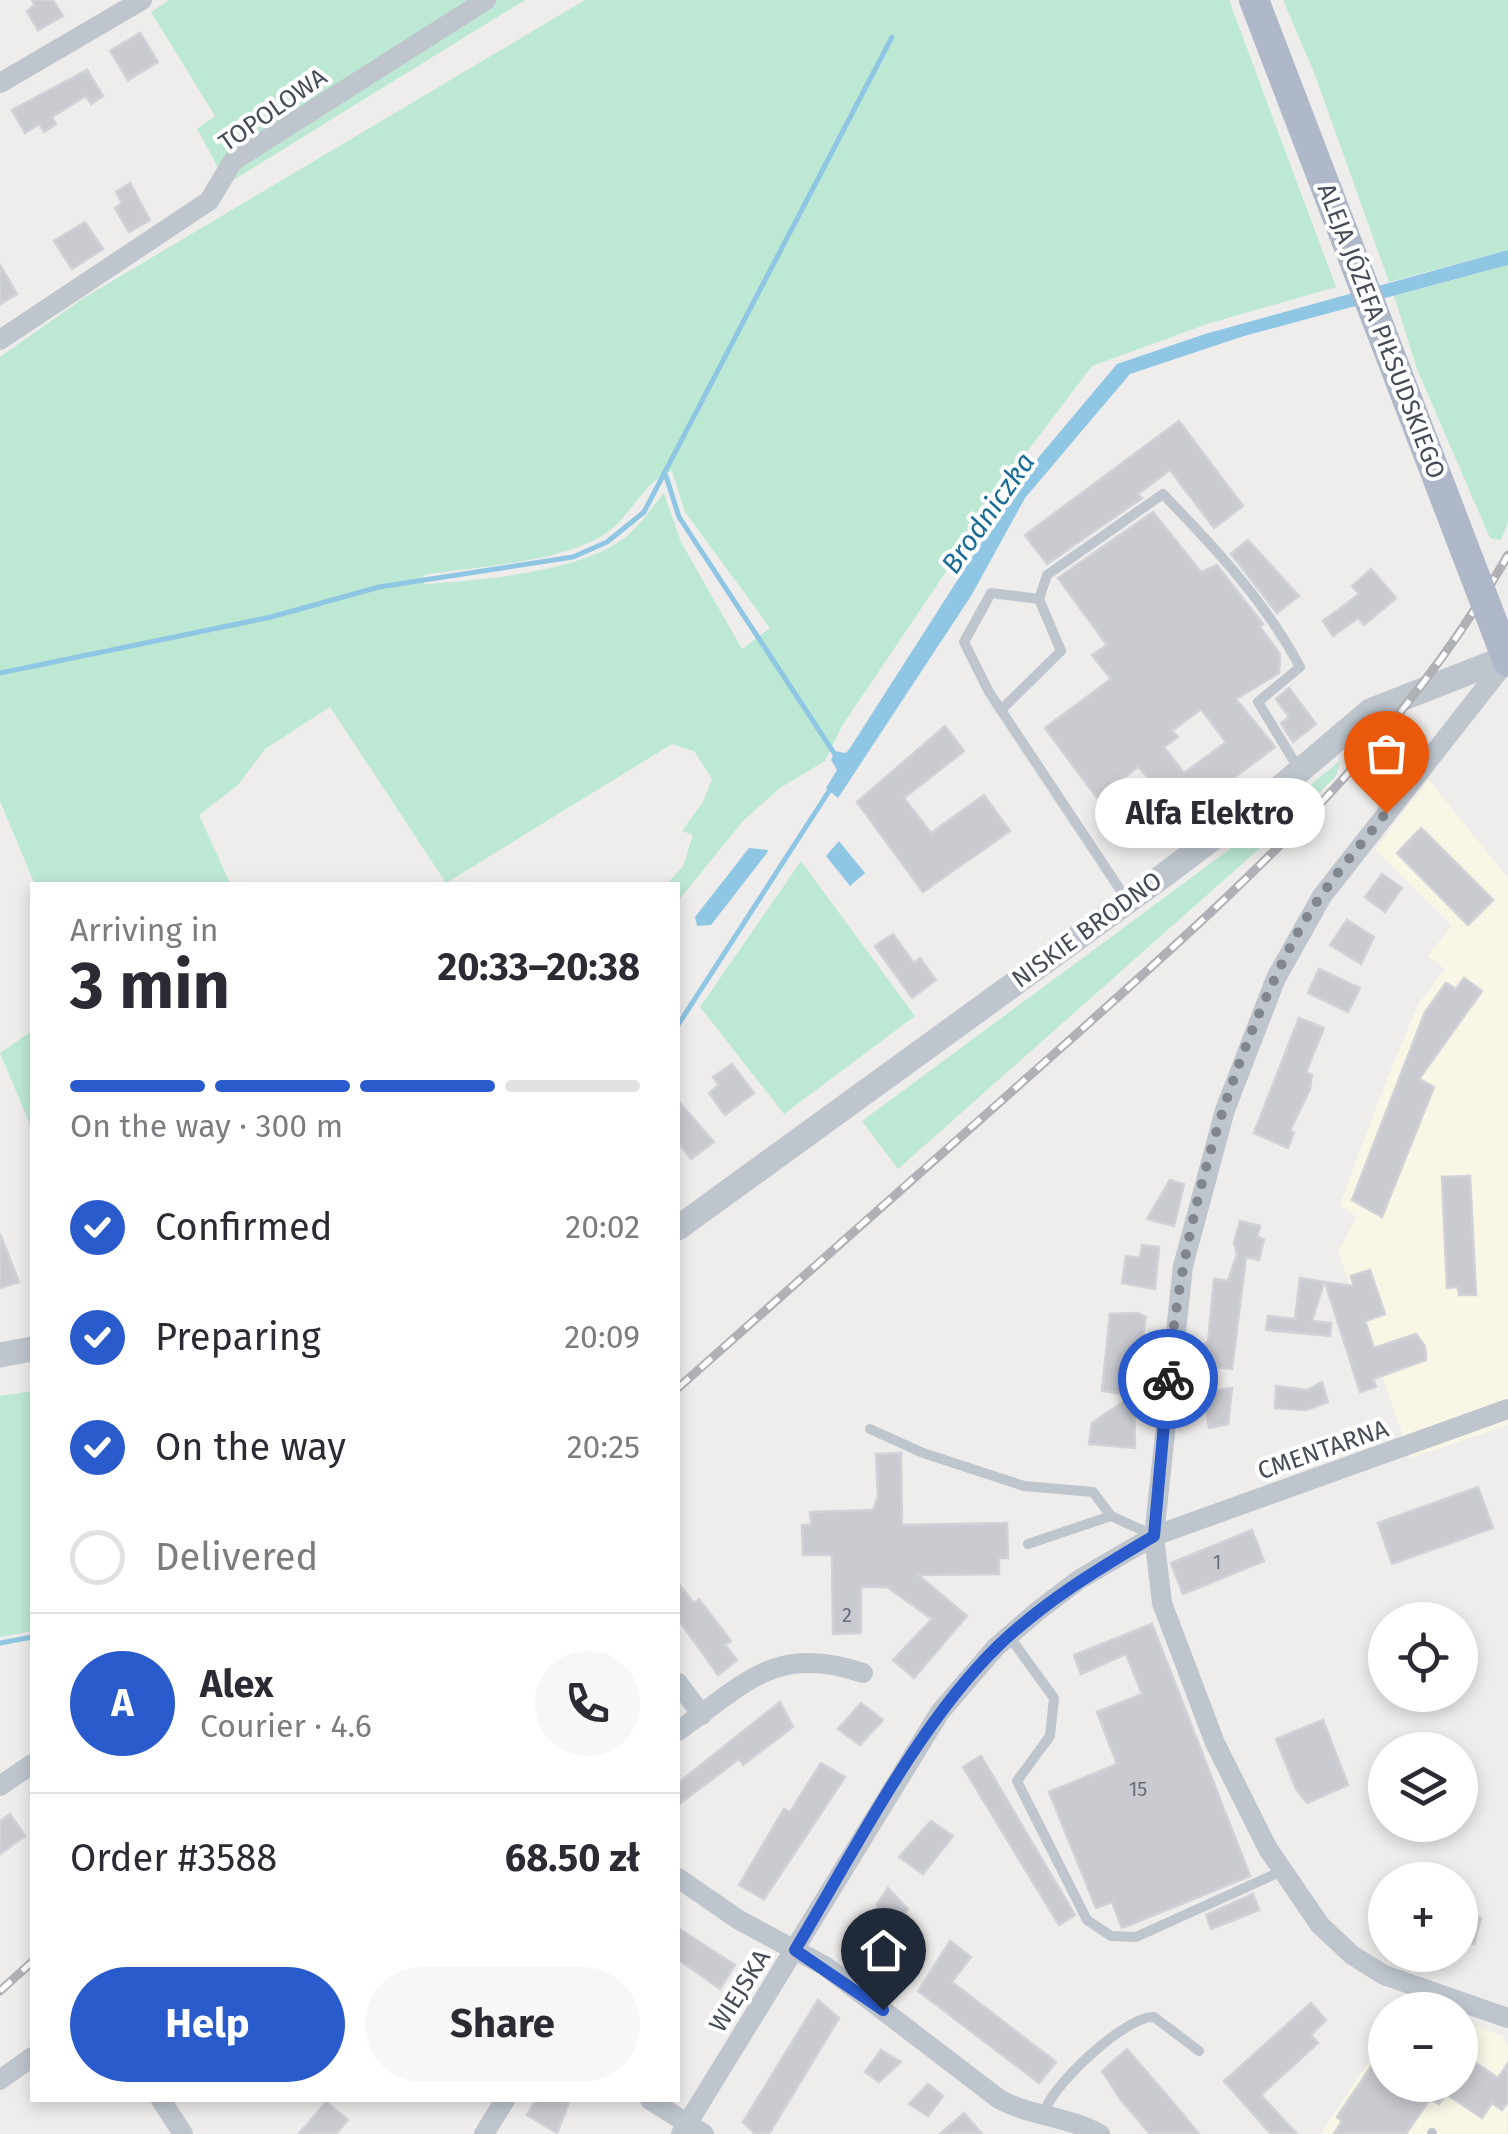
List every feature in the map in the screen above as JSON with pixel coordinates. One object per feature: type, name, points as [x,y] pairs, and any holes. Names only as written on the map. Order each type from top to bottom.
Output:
[{"type":"main road","name":"ALEJA JÓZEFA PIŁSUDSKIEGO","points":[[1254,0],[1508,659]]},
{"type":"street","points":[[0,84],[142,0]]},
{"type":"street","name":"TOPOLOWA","points":[[0,340],[209,200],[234,162],[486,0]]},
{"type":"street","points":[[1508,659],[1322,896],[1276,978],[1225,1110],[1183,1266],[1154,1536],[1155,1576],[1176,1642],[1242,1803],[1320,1925],[1352,1955],[1421,1990],[1508,2018]]},
{"type":"street","name":"NISKIE BRODNO","points":[[680,1227],[1128,901],[1300,771],[1370,711],[1508,659]]},
{"type":"street","points":[[0,1355],[30,1349]]},
{"type":"street","name":"CMENTARNA","points":[[1154,1536],[1508,1409]]},
{"type":"street","name":"WIEJSKA","points":[[691,2130],[940,1712],[1009,1636],[1080,1579],[1154,1536]]},
{"type":"street","points":[[680,1730],[772,1665],[838,1665],[863,1673]]},
{"type":"street","points":[[680,1686],[702,1714]]},
{"type":"street","points":[[0,1786],[30,1765]]},
{"type":"street","points":[[680,1879],[825,1966],[1000,2098],[1025,2113],[1083,2125],[1100,2134]]},
{"type":"street","points":[[0,2080],[30,2058]]},
{"type":"street","points":[[162,2102],[183,2134]]},
{"type":"street","points":[[484,2134],[504,2102]]},
{"type":"street","points":[[653,2102],[691,2130]]},
{"type":"lane","points":[[1001,710],[1061,651],[1039,599],[1047,575],[1163,494],[1223,556],[1283,636],[1300,667],[1258,702],[1300,771]]},
{"type":"lane","points":[[1039,599],[991,593],[964,642],[1001,710],[1128,901]]},
{"type":"lane","points":[[870,1428],[922,1453],[1024,1486],[1093,1492],[1111,1516],[1154,1536]]},
{"type":"lane","points":[[1028,1544],[1111,1516]]},
{"type":"lane","points":[[1009,1636],[1036,1667],[1054,1698],[1050,1736],[1017,1781],[1087,1920],[1098,1931],[1136,1937],[1282,1871]]},
{"type":"lane","points":[[1043,2117],[1046,2102],[1059,2085],[1135,2019],[1154,2017],[1199,2051]]},
{"type":"shaded area","points":[[1428,779],[1508,878],[1508,1425],[1411,1458],[1338,1251],[1357,1217],[1340,1205],[1382,1092],[1418,1004],[1445,969],[1428,956],[1452,925],[1375,850]]},
{"type":"shaded area","points":[[1478,2027],[1503,2036],[1508,2046],[1507,2134],[1321,2134],[1368,2062],[1368,2102],[1478,2102]]},
{"type":"green space","points":[[169,0],[525,0],[227,184],[197,129],[215,116],[151,12]]},
{"type":"green space","points":[[585,0],[1229,0],[1336,287],[1207,324],[1092,366],[1026,453],[842,726],[825,761],[780,788],[743,821],[680,899],[680,882],[669,882],[683,866],[693,835],[682,831],[703,802],[712,779],[694,751],[672,744],[445,882],[330,707],[265,749],[238,785],[199,815],[230,882],[34,882],[0,801],[0,357],[82,299]],"holes":[[[672,471],[685,512],[770,628],[742,649],[681,542],[664,493],[628,535],[586,558],[531,572],[474,580],[424,584],[423,575],[542,557],[586,544],[614,527],[653,483]]]},
{"type":"green space","points":[[1283,0],[1508,0],[1508,250],[1389,282],[1315,75]]},
{"type":"green space","points":[[1508,265],[1508,522],[1501,540],[1490,538],[1417,369],[1394,296]]},
{"type":"green space","points":[[1341,760],[1336,776],[1295,817],[898,1169],[862,1121],[1253,832]]},
{"type":"green space","points":[[801,861],[915,1016],[784,1114],[700,1007]]},
{"type":"green space","points":[[30,1032],[30,1124],[0,1053]]},
{"type":"green space","points":[[30,1391],[30,1631],[0,1637],[0,1396]]},
{"type":"water","points":[[1508,250],[1508,265],[1244,336],[1130,374],[1025,498],[971,596],[838,798],[826,788],[837,770],[831,760],[835,751],[846,753],[850,748],[1028,470],[1117,364],[1205,334]]},
{"type":"water","points":[[839,841],[865,873],[850,886],[826,856]]},
{"type":"water","points":[[749,848],[768,850],[711,925],[697,926],[695,917]]},
{"type":"building","points":[[32,0],[53,0],[63,16],[38,30],[27,11],[35,5]]},
{"type":"building","points":[[140,33],[158,62],[128,80],[110,51]]},
{"type":"building","points":[[87,70],[103,96],[91,104],[86,96],[52,117],[56,124],[44,132],[39,124],[25,133],[12,110]]},
{"type":"building","points":[[130,183],[150,220],[129,232],[115,208],[122,203],[116,192]]},
{"type":"building","points":[[85,222],[103,249],[72,269],[54,241]]},
{"type":"building","points":[[0,265],[17,294],[0,304]]},
{"type":"building","points":[[1179,421],[1243,506],[1214,528],[1170,470],[1138,494],[1142,498],[1047,564],[1025,535]]},
{"type":"building","points":[[1153,512],[1201,572],[1217,565],[1263,624],[1260,627],[1280,654],[1279,673],[1236,699],[1275,747],[1175,822],[1160,802],[1166,797],[1138,767],[1097,798],[1045,728],[1111,679],[1092,655],[1107,645],[1058,578]],"holes":[[[1201,709],[1226,742],[1184,773],[1164,747],[1178,737],[1172,731]]]},
{"type":"building","points":[[1248,540],[1299,596],[1277,613],[1231,554]]},
{"type":"building","points":[[1371,569],[1396,598],[1364,625],[1358,618],[1333,636],[1323,621],[1359,594],[1352,586]]},
{"type":"building","points":[[1289,688],[1316,724],[1293,742],[1281,723],[1289,717],[1276,699]]},
{"type":"building","points":[[945,726],[964,751],[904,798],[931,833],[984,795],[1010,831],[923,892],[857,802]]},
{"type":"building","points":[[1421,828],[1493,900],[1468,925],[1397,853]]},
{"type":"building","points":[[1382,874],[1402,888],[1385,912],[1365,897]]},
{"type":"building","points":[[1347,920],[1374,937],[1361,964],[1330,945]]},
{"type":"building","points":[[893,934],[914,963],[920,958],[936,980],[912,998],[875,946]]},
{"type":"building","points":[[1319,969],[1360,988],[1348,1012],[1308,993]]},
{"type":"building","points":[[1464,978],[1482,991],[1419,1079],[1434,1087],[1382,1217],[1352,1200],[1425,1012],[1446,983],[1456,989]]},
{"type":"building","points":[[1299,1018],[1324,1028],[1306,1072],[1312,1075],[1310,1089],[1290,1131],[1294,1132],[1288,1148],[1254,1133]]},
{"type":"building","points":[[732,1064],[754,1093],[725,1115],[709,1093],[719,1085],[713,1077]]},
{"type":"building","points":[[680,1103],[714,1142],[691,1159],[680,1145]]},
{"type":"building","points":[[1470,1176],[1476,1295],[1459,1295],[1458,1287],[1447,1288],[1442,1177]]},
{"type":"building","points":[[1170,1180],[1184,1184],[1174,1226],[1147,1219]]},
{"type":"building","points":[[1240,1221],[1260,1226],[1257,1237],[1264,1239],[1259,1260],[1246,1257],[1232,1369],[1195,1365],[1197,1347],[1208,1342],[1214,1279],[1228,1281],[1237,1254],[1234,1243]]},
{"type":"building","points":[[0,1234],[19,1282],[0,1288]]},
{"type":"building","points":[[1142,1245],[1159,1247],[1155,1289],[1122,1283],[1126,1256],[1140,1258]]},
{"type":"building","points":[[1370,1270],[1385,1314],[1365,1321],[1374,1348],[1416,1334],[1425,1346],[1426,1360],[1373,1379],[1376,1387],[1360,1392],[1325,1282],[1354,1286],[1351,1276]]},
{"type":"building","points":[[1300,1278],[1324,1282],[1312,1321],[1331,1323],[1330,1336],[1266,1330],[1268,1316],[1295,1319]]},
{"type":"building","points":[[1138,1313],[1146,1317],[1136,1380],[1141,1380],[1139,1396],[1134,1395],[1135,1448],[1089,1444],[1092,1423],[1133,1395],[1102,1391],[1110,1314]]},
{"type":"building","points":[[1322,1382],[1328,1402],[1306,1410],[1275,1408],[1276,1386],[1307,1390]]},
{"type":"building","points":[[1232,1388],[1228,1424],[1209,1428],[1204,1392]]},
{"type":"building","points":[[901,1453],[902,1525],[1007,1523],[1008,1558],[999,1558],[999,1574],[918,1575],[967,1616],[914,1678],[893,1660],[932,1619],[887,1587],[861,1587],[861,1633],[833,1634],[832,1555],[803,1555],[802,1525],[811,1525],[810,1512],[873,1510],[878,1497],[876,1454]]},
{"type":"building","points":[[1478,1487],[1493,1528],[1392,1564],[1378,1523]]},
{"type":"building","points":[[1252,1530],[1264,1561],[1183,1594],[1171,1563]]},
{"type":"building","points":[[680,1586],[694,1603],[699,1599],[731,1641],[725,1645],[737,1660],[718,1675],[680,1622]]},
{"type":"building","points":[[1152,1624],[1250,1876],[1122,1928],[1112,1902],[1096,1908],[1049,1792],[1117,1764],[1097,1712],[1142,1694],[1126,1654],[1081,1674],[1074,1655]]},
{"type":"building","points":[[780,1702],[793,1727],[743,1765],[739,1759],[680,1803],[680,1781]]},
{"type":"building","points":[[861,1703],[883,1720],[860,1745],[838,1729]]},
{"type":"building","points":[[1323,1720],[1348,1785],[1307,1803],[1296,1789],[1276,1739]]},
{"type":"building","points":[[981,1756],[1075,1915],[1059,1925],[963,1767]]},
{"type":"building","points":[[821,1763],[845,1777],[764,1899],[739,1885],[784,1809],[790,1812]]},
{"type":"building","points":[[10,1814],[25,1836],[0,1854],[0,1821]]},
{"type":"building","points":[[931,1821],[953,1836],[923,1874],[899,1857]]},
{"type":"building","points":[[888,1888],[908,1909],[882,1944],[887,1947],[876,1962],[855,1942],[880,1910],[877,1904]]},
{"type":"building","points":[[1253,1894],[1259,1910],[1211,1929],[1206,1915]]},
{"type":"building","points":[[680,1929],[735,1965],[720,1989],[680,1960]]},
{"type":"building","points":[[950,1941],[971,1957],[952,1982],[1056,2062],[1039,2083],[918,1991]]},
{"type":"building","points":[[818,2000],[839,2018],[769,2134],[755,2134],[743,2122]]},
{"type":"building","points":[[1311,2003],[1326,2020],[1311,2035],[1318,2043],[1261,2095],[1297,2134],[1271,2134],[1224,2081]]},
{"type":"building","points":[[1127,2049],[1199,2134],[1150,2134],[1120,2099],[1102,2071]]},
{"type":"building","points":[[881,2050],[901,2062],[879,2082],[865,2072]]},
{"type":"building","points":[[1508,2063],[1508,2102],[1502,2110],[1492,2103],[1482,2118],[1458,2102],[1478,2102],[1478,2064],[1498,2078]]},
{"type":"building","points":[[1368,2071],[1368,2102],[1428,2102],[1406,2134],[1334,2134],[1342,2121],[1337,2117]]},
{"type":"building","points":[[928,2084],[943,2096],[928,2116],[909,2104]]},
{"type":"building","points":[[326,2102],[348,2120],[336,2134],[299,2134]]},
{"type":"building","points":[[535,2102],[569,2102],[557,2133],[527,2115]]},
{"type":"building","points":[[964,2113],[982,2134],[940,2134]]},
{"type":"waterway","points":[[0,673],[271,617],[379,587],[573,557],[607,542],[644,512],[892,37]]},
{"type":"waterway","points":[[666,476],[679,517],[838,759]]},
{"type":"waterway","name":"Brodniczka","points":[[680,1022],[831,788]]},
{"type":"waterway","name":"Brodniczka","points":[[0,1643],[30,1637]]},
{"type":"railway","points":[[680,1386],[1187,934],[1306,819],[1415,694],[1464,627],[1508,555]]},
{"type":"railway","points":[[0,1991],[30,1964]]},
{"type":"way so far","points":[[1168,1379],[1183,1266],[1200,1188],[1225,1110],[1276,978],[1298,933],[1386,813]]},
{"type":"place","name":"Alfa Elektro","points":[[1386,813]]},
{"type":"route","points":[[883,2010],[825,1966],[795,1950],[940,1712],[996,1647],[1080,1579],[1154,1536],[1168,1379]]}]
